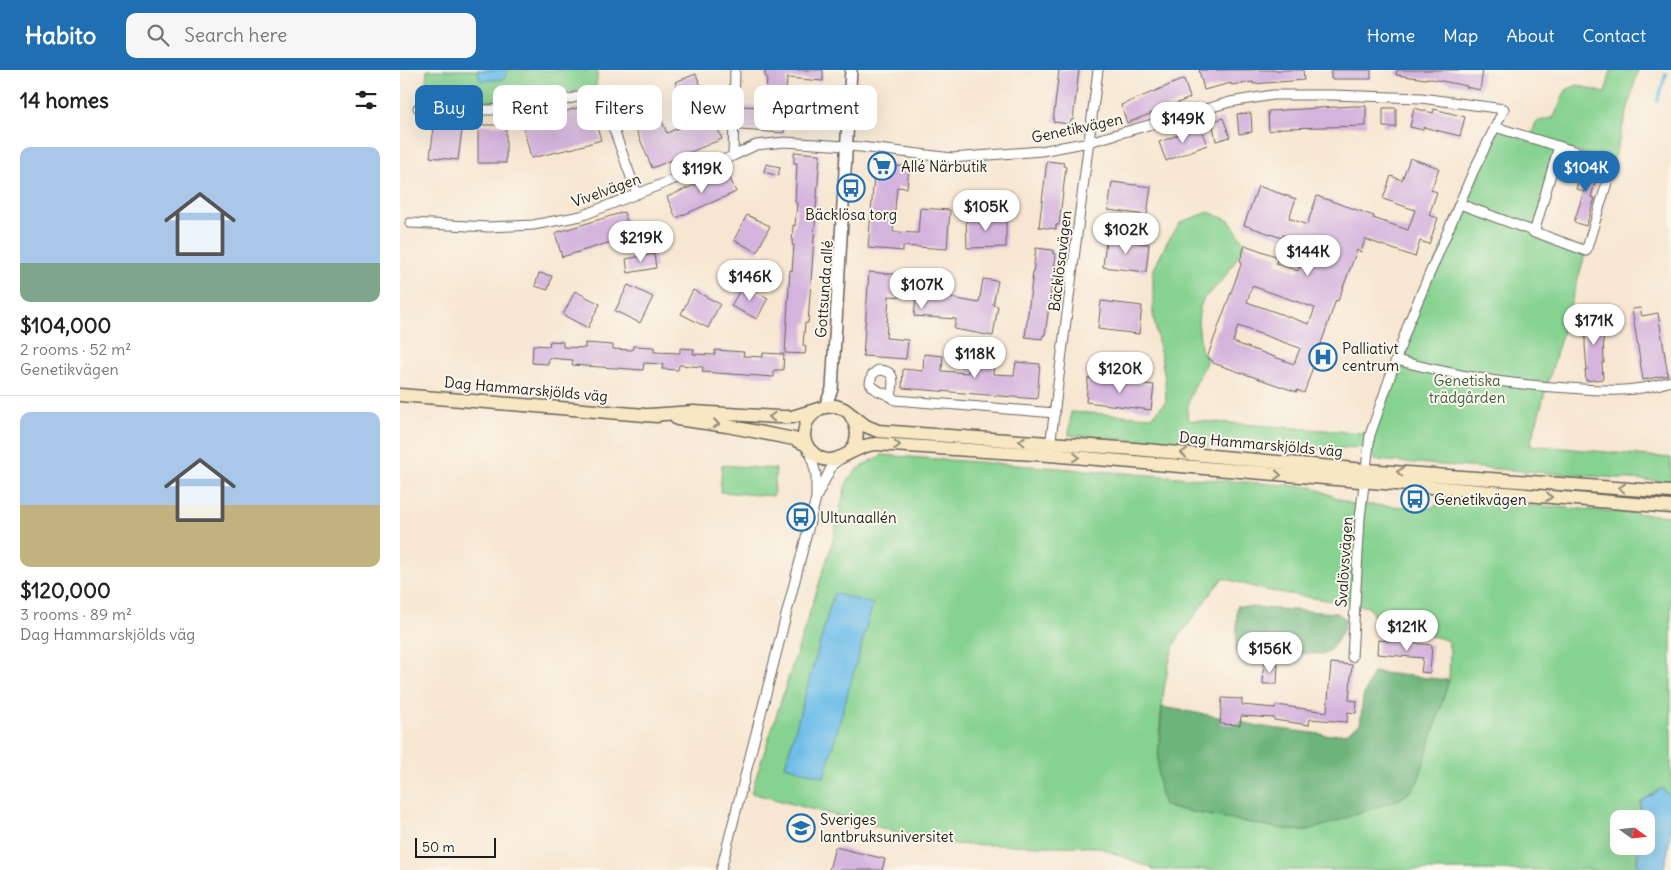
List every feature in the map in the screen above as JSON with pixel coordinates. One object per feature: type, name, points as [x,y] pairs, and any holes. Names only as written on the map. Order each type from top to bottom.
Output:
[{"type":"main road","name":"Dag Hammarskjölds väg","points":[[400,395],[650,415],[727,426],[794,439],[816,456],[826,460],[833,460],[870,444],[1050,449]]},
{"type":"main road","name":"Dag Hammarskjölds väg","points":[[650,415],[693,412],[786,417],[836,406],[866,426],[878,431],[1050,449],[1364,476],[1671,506]]},
{"type":"main road","points":[[808,448],[804,440],[806,422],[812,414],[822,408]]},
{"type":"main road","points":[[846,455],[855,444],[858,436],[856,424],[848,413]]},
{"type":"main road","name":"Dag Hammarskjölds väg","points":[[1364,476],[1671,492]]},
{"type":"street","points":[[733,156],[734,70]]},
{"type":"street","name":"Gottsunda allé","points":[[822,408],[832,389],[852,70]]},
{"type":"street","name":"Bäcklösavägen","points":[[1050,449],[1098,70]]},
{"type":"street","points":[[483,110],[538,107],[600,91],[637,194]]},
{"type":"street","name":"Genetikvägen","points":[[833,145],[952,158],[1041,151],[1089,142],[1230,102],[1273,95],[1332,94],[1421,98],[1504,109],[1473,172],[1409,322],[1370,435],[1364,476]]},
{"type":"street","points":[[1460,204],[1586,251],[1612,163],[1495,127]]},
{"type":"street","name":"Vivelvägen","points":[[410,223],[489,227],[533,226],[581,216],[733,156],[756,145],[785,142],[833,145]]},
{"type":"street","points":[[1534,233],[1559,146]]},
{"type":"street","points":[[1396,360],[1439,371],[1546,387],[1618,391],[1653,387],[1671,381]]},
{"type":"street","points":[[832,389],[848,413]]},
{"type":"street","points":[[891,396],[895,400],[1054,413]]},
{"type":"street","points":[[808,448],[816,475],[816,498]]},
{"type":"street","points":[[721,870],[816,498],[833,464],[846,455]]},
{"type":"street","name":"Svalövsvägen","points":[[1352,657],[1364,476]]},
{"type":"green space","points":[[427,70],[598,70],[596,85],[577,85],[577,91],[567,94],[567,85],[493,85],[493,101],[483,101],[483,85],[426,85]]},
{"type":"green space","name":"Genetiska trädgården","points":[[1611,70],[1638,70],[1613,163],[1559,146],[1534,232],[1586,251],[1530,445],[1671,458],[1671,482],[1375,460],[1367,447],[1306,450],[1252,444],[1226,448],[1069,435],[1071,412],[1152,417],[1166,401],[1165,378],[1153,314],[1153,271],[1167,242],[1181,222],[1209,212],[1230,221],[1245,245],[1223,280],[1204,298],[1200,307],[1198,321],[1201,349],[1207,358],[1188,403],[1188,420],[1370,435],[1409,322],[1495,127],[1531,137],[1536,122],[1554,117],[1566,90],[1577,85],[1605,93]]},
{"type":"green space","points":[[882,455],[1312,487],[1351,504],[1430,508],[1452,499],[1671,516],[1671,798],[1662,788],[1641,802],[1640,810],[1610,810],[1610,855],[1638,855],[1637,865],[1651,870],[1152,870],[1152,868],[1098,847],[942,844],[751,793],[831,547],[846,484],[857,470]],"holes":[[[1223,578],[1265,590],[1369,607],[1377,620],[1387,627],[1448,641],[1450,651],[1449,680],[1418,781],[1411,791],[1400,799],[1323,826],[1303,831],[1283,829],[1171,808],[1164,805],[1160,790],[1159,748],[1160,724],[1170,658],[1180,634]]]},
{"type":"green space","points":[[722,465],[776,469],[773,496],[720,492]]},
{"type":"green space","points":[[1237,606],[1337,613],[1346,619],[1339,638],[1326,654],[1236,652]]},
{"type":"green space","points":[[1373,672],[1449,680],[1418,781],[1411,791],[1400,799],[1323,826],[1303,831],[1283,829],[1171,808],[1164,805],[1158,769],[1162,707],[1264,727],[1329,735],[1347,733],[1360,724],[1363,697]]},
{"type":"water","points":[[477,70],[508,70],[504,79],[481,81]]},
{"type":"water","points":[[834,593],[873,604],[824,777],[785,766]]},
{"type":"water","points":[[1662,788],[1671,798],[1669,844],[1663,870],[1651,870],[1637,865],[1638,855],[1655,855],[1655,810],[1640,810],[1641,802]]},
{"type":"building","points":[[765,70],[823,70],[823,81],[787,78],[787,85],[766,85],[767,77],[765,77]]},
{"type":"building","points":[[1059,70],[1079,70],[1073,120],[1071,120],[1070,124],[1053,122]]},
{"type":"building","points":[[1199,70],[1303,70],[1304,80],[1231,85],[1231,83],[1204,90]]},
{"type":"building","points":[[1331,70],[1371,70],[1371,79],[1331,79]]},
{"type":"building","points":[[1397,70],[1483,70],[1480,90],[1426,78],[1396,75]]},
{"type":"building","points":[[696,74],[700,85],[676,85],[675,82]]},
{"type":"building","points":[[1184,79],[1190,98],[1127,123],[1121,105]]},
{"type":"building","points":[[744,106],[754,107],[754,130],[784,130],[784,133],[740,130],[744,130]]},
{"type":"building","points":[[1366,106],[1366,126],[1283,128],[1269,131],[1268,111]]},
{"type":"building","points":[[577,108],[577,130],[598,130],[601,140],[531,158],[524,130],[567,130],[567,111]]},
{"type":"building","points":[[1383,108],[1396,108],[1396,127],[1383,127]]},
{"type":"building","points":[[1414,108],[1433,113],[1434,109],[1465,117],[1460,136],[1423,127],[1423,130],[1410,127]]},
{"type":"building","points":[[1251,113],[1252,132],[1239,134],[1237,114]]},
{"type":"building","points":[[1223,118],[1230,137],[1216,141],[1212,122]]},
{"type":"building","points":[[662,121],[667,133],[674,130],[718,130],[722,139],[652,168],[636,130],[662,130]]},
{"type":"building","points":[[483,125],[493,125],[493,130],[506,130],[506,163],[478,163],[478,130],[483,130]]},
{"type":"building","points":[[1200,127],[1207,145],[1166,161],[1159,142]]},
{"type":"building","points":[[434,130],[462,130],[458,160],[430,157]]},
{"type":"building","points":[[794,152],[820,154],[808,323],[805,323],[803,345],[806,346],[805,354],[785,353],[790,270],[792,271],[794,245],[792,245],[793,225],[795,226],[797,203],[795,202],[797,163],[794,163]]},
{"type":"building","points":[[1410,158],[1439,168],[1431,190],[1437,192],[1429,215],[1438,218],[1429,244],[1420,241],[1415,257],[1365,239],[1361,252],[1357,250],[1338,301],[1336,300],[1304,393],[1213,363],[1213,361],[1207,358],[1242,262],[1240,261],[1245,245],[1278,257],[1276,263],[1298,271],[1304,255],[1298,253],[1302,242],[1283,235],[1282,238],[1244,225],[1258,186],[1296,199],[1289,218],[1307,225],[1317,196],[1408,230],[1415,210],[1383,199],[1391,176],[1402,180]],"holes":[[[1252,286],[1315,308],[1309,324],[1247,302]],[[1238,326],[1300,348],[1294,364],[1233,342]]]},
{"type":"building","points":[[1047,161],[1064,163],[1063,166],[1066,167],[1059,225],[1056,225],[1056,229],[1039,227]]},
{"type":"building","points":[[1584,163],[1599,168],[1591,197],[1595,198],[1586,226],[1574,222],[1584,191],[1576,189]]},
{"type":"building","points":[[766,164],[780,167],[778,176],[764,172]]},
{"type":"building","points":[[875,164],[909,167],[907,188],[897,187],[893,232],[918,233],[920,208],[950,210],[947,249],[903,246],[903,251],[868,248]]},
{"type":"building","points":[[727,171],[736,192],[676,218],[667,197]]},
{"type":"building","points":[[1112,182],[1151,187],[1147,215],[1108,210]]},
{"type":"building","points":[[624,212],[631,236],[562,257],[555,233]]},
{"type":"building","points":[[747,215],[770,226],[757,252],[734,240]]},
{"type":"building","points":[[1006,216],[1006,247],[967,248],[966,217]]},
{"type":"building","points":[[1106,239],[1149,244],[1146,272],[1103,267]]},
{"type":"building","points":[[1036,248],[1053,250],[1053,254],[1056,254],[1045,335],[1043,335],[1042,339],[1025,337]]},
{"type":"building","points":[[654,254],[656,268],[628,273],[626,259]]},
{"type":"building","points":[[869,272],[947,279],[946,297],[979,303],[983,279],[998,281],[993,305],[998,306],[993,336],[954,329],[956,319],[914,316],[916,298],[889,296],[886,338],[908,340],[906,359],[863,356]]},
{"type":"building","points":[[539,273],[552,276],[548,290],[535,286]]},
{"type":"building","points":[[628,285],[653,297],[640,323],[615,311]]},
{"type":"building","points":[[743,285],[768,298],[757,319],[731,306]]},
{"type":"building","points":[[693,290],[720,304],[708,328],[681,314]]},
{"type":"building","points":[[575,291],[600,304],[588,328],[563,315]]},
{"type":"building","points":[[1101,301],[1142,306],[1139,334],[1098,329]]},
{"type":"building","points":[[1640,308],[1642,316],[1658,313],[1668,375],[1643,380],[1632,309]]},
{"type":"building","points":[[1586,312],[1603,314],[1603,379],[1586,381]]},
{"type":"building","points":[[550,341],[563,342],[563,347],[585,348],[585,343],[613,345],[613,349],[632,350],[633,346],[654,347],[654,352],[680,353],[680,348],[694,349],[693,354],[715,355],[715,350],[744,352],[743,356],[763,357],[763,353],[784,354],[783,370],[774,370],[774,377],[702,372],[703,367],[679,365],[678,370],[662,369],[663,364],[644,363],[643,370],[572,365],[573,360],[549,358],[548,364],[532,363],[533,345],[549,346]]},
{"type":"building","points":[[924,354],[943,356],[942,371],[968,373],[969,358],[994,360],[993,374],[1014,375],[1016,362],[1040,364],[1037,399],[902,388],[903,369],[923,371]]},
{"type":"building","points":[[1088,378],[1154,385],[1151,410],[1086,402]]},
{"type":"building","points":[[1378,640],[1432,645],[1430,673],[1421,672],[1423,658],[1377,654]]},
{"type":"building","points":[[1264,663],[1278,664],[1277,684],[1263,684]]},
{"type":"building","points":[[1331,663],[1352,665],[1349,700],[1357,701],[1356,713],[1348,712],[1347,722],[1310,719],[1309,725],[1274,720],[1274,718],[1241,716],[1240,725],[1220,724],[1222,698],[1242,699],[1242,705],[1275,708],[1276,705],[1327,712]]},
{"type":"building","points":[[835,847],[885,859],[882,870],[829,870]]},
{"type":"waterway","points":[[1657,101],[1666,74]]},
{"type":"place","name":"Allé Närbutik","points":[[882,166]]},
{"type":"place","name":"Bäcklösa torg","points":[[851,188]]},
{"type":"place","name":"Palliativt centrum","points":[[1323,357]]},
{"type":"place","name":"Genetikvägen","points":[[1415,499]]},
{"type":"place","name":"Ultunaallén","points":[[801,517]]},
{"type":"place","name":"Sveriges lantbruksuniversitet","points":[[801,828]]}]
